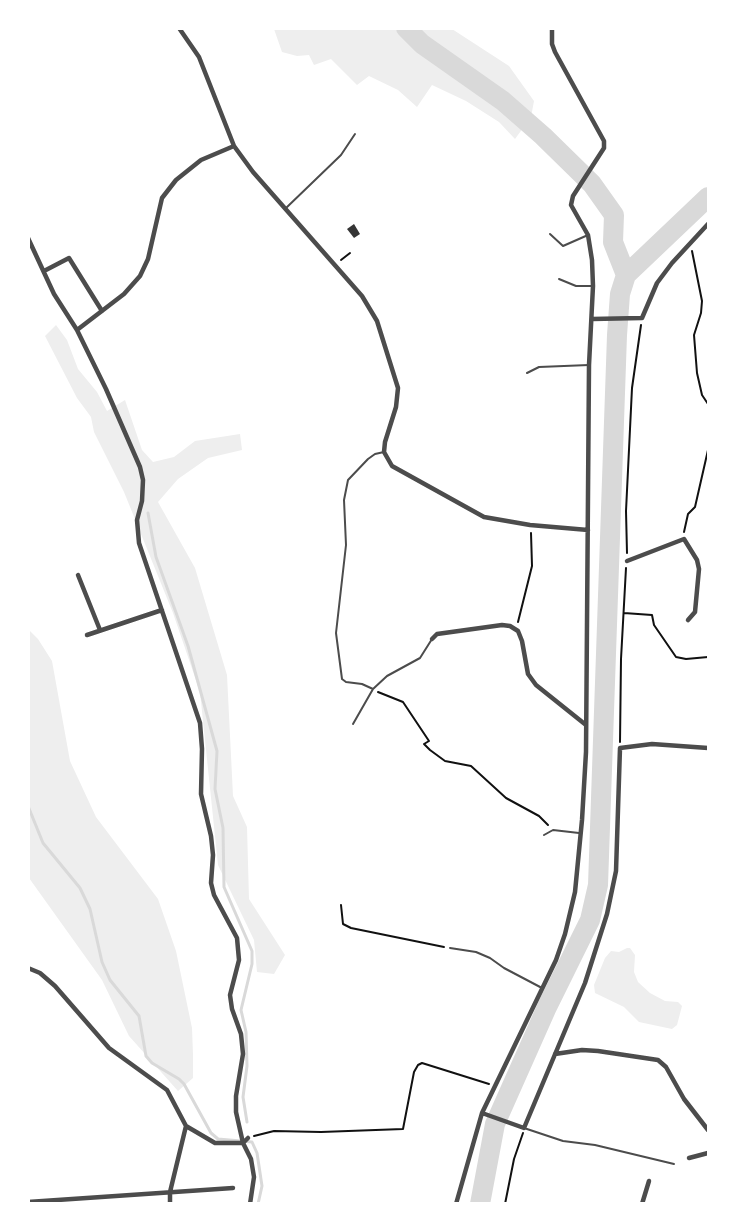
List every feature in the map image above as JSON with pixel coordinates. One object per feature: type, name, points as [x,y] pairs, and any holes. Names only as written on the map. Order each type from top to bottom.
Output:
[{"type":"street","points":[[179,28],[199,57],[234,146],[253,172],[362,296],[377,321],[398,388],[396,407],[384,452],[392,466],[484,517],[530,525],[588,530]]},
{"type":"street","points":[[456,1203],[493,1086],[556,960],[565,934],[575,892],[581,833],[586,725],[589,365],[595,319],[592,260],[588,235],[571,205],[573,196],[604,148],[604,141],[555,52],[552,44],[552,28]]},
{"type":"street","points":[[77,330],[124,294],[140,276],[148,259],[162,198],[176,180],[201,160],[234,146]]},
{"type":"street","points":[[595,319],[640,318],[657,283],[708,224]]},
{"type":"street","points":[[28,238],[54,294],[77,330],[140,467],[143,480],[142,501],[137,520],[139,543],[200,723],[201,794],[213,855],[211,883],[214,895],[237,938],[239,960],[230,995],[243,1054],[236,1096],[243,1143],[251,1159],[254,1178],[250,1203]]},
{"type":"street","points":[[44,271],[69,258],[102,311]]},
{"type":"street","points":[[627,561],[684,539],[697,560],[699,569],[695,612],[688,620]]},
{"type":"street","points":[[78,575],[100,630]]},
{"type":"street","points":[[87,635],[162,610]]},
{"type":"street","points":[[432,639],[437,634],[502,625],[510,626],[516,630],[522,641],[528,674],[536,684],[586,725]]},
{"type":"street","points":[[484,1114],[523,1127],[585,983],[608,914],[616,871],[620,748],[652,744],[708,748]]},
{"type":"street","points":[[28,968],[40,973],[55,986],[109,1048],[167,1090],[186,1126],[214,1143],[243,1143],[248,1138]]},
{"type":"street","points":[[555,1054],[582,1050],[658,1060],[666,1067],[684,1099],[708,1130]]},
{"type":"street","points":[[170,1203],[170,1192],[186,1126]]},
{"type":"street","points":[[689,1158],[708,1153]]},
{"type":"street","points":[[642,1203],[650,1181]]},
{"type":"street","points":[[28,1203],[233,1188]]},
{"type":"lane","points":[[285,209],[342,155],[355,134]]},
{"type":"lane","points":[[550,234],[563,246],[588,235]]},
{"type":"lane","points":[[559,279],[576,286],[593,286]]},
{"type":"lane","points":[[527,373],[539,367],[589,365]]},
{"type":"lane","points":[[373,689],[362,684],[346,682],[342,678],[336,633],[346,545],[344,500],[348,480],[368,459],[384,452]]},
{"type":"lane","points":[[353,724],[373,689],[387,676],[420,658],[432,639]]},
{"type":"lane","points":[[544,836],[552,830],[581,833]]},
{"type":"lane","points":[[450,948],[476,952],[490,958],[542,988]]},
{"type":"lane","points":[[523,1127],[563,1141],[595,1145],[674,1164]]},
{"type":"path","points":[[691,242],[702,301],[694,335],[697,373],[702,395],[708,404]]},
{"type":"path","points":[[334,266],[350,253]]},
{"type":"path","points":[[620,748],[621,659],[627,561],[626,511],[632,388],[640,318]]},
{"type":"path","points":[[684,539],[688,514],[695,507],[708,450]]},
{"type":"path","points":[[516,630],[532,566],[530,525]]},
{"type":"path","points":[[624,613],[652,615],[654,625],[676,657],[686,659],[708,657]]},
{"type":"path","points":[[373,689],[403,702],[429,741],[424,744],[445,762],[471,766],[506,798],[539,816],[552,830]]},
{"type":"path","points":[[341,905],[343,924],[351,928],[450,948]]},
{"type":"path","points":[[248,1138],[274,1131],[403,1129],[414,1072],[422,1063],[493,1086]]},
{"type":"path","points":[[505,1203],[523,1127]]},
{"type":"shaded area","points":[[274,29],[452,29],[509,66],[534,101],[531,117],[515,139],[499,122],[466,101],[432,85],[417,107],[398,90],[369,76],[357,85],[331,59],[314,65],[309,55],[297,56],[282,52]]},
{"type":"shaded area","points":[[56,325],[67,340],[78,369],[97,392],[107,411],[125,400],[142,450],[153,462],[174,457],[195,441],[240,434],[242,450],[208,458],[178,479],[158,502],[195,568],[227,675],[233,796],[247,827],[249,899],[285,955],[274,974],[257,972],[254,940],[218,865],[200,692],[173,613],[124,492],[94,432],[91,417],[77,398],[45,336]]},
{"type":"shaded area","points":[[29,630],[38,639],[52,661],[70,761],[96,817],[158,899],[176,951],[192,1028],[193,1055],[193,1078],[178,1091],[129,1036],[102,980],[29,878]]},
{"type":"shaded area","points":[[630,948],[635,955],[634,972],[638,982],[650,993],[665,1001],[678,1002],[682,1006],[677,1025],[672,1029],[639,1022],[624,1007],[595,993],[594,985],[605,958],[611,951],[619,952]]},
{"type":"building","points":[[354,224],[360,234],[354,238],[347,229]]},
{"type":"waterway","points":[[406,28],[422,44],[503,101],[592,184],[614,215],[613,242],[626,275],[620,294],[617,335],[598,885],[590,920],[547,1007],[495,1124],[480,1204]]},
{"type":"waterway","points":[[626,275],[708,197]]},
{"type":"waterway","points":[[148,513],[156,557],[188,646],[217,751],[215,789],[223,828],[224,887],[252,951],[252,964],[241,1010],[246,1032],[247,1066],[243,1097],[247,1122]]},
{"type":"waterway","points":[[28,806],[43,843],[80,888],[90,909],[102,962],[110,980],[139,1016],[146,1056],[152,1063],[184,1084],[211,1133],[218,1139],[252,1142],[257,1153],[262,1186],[258,1204]]}]
